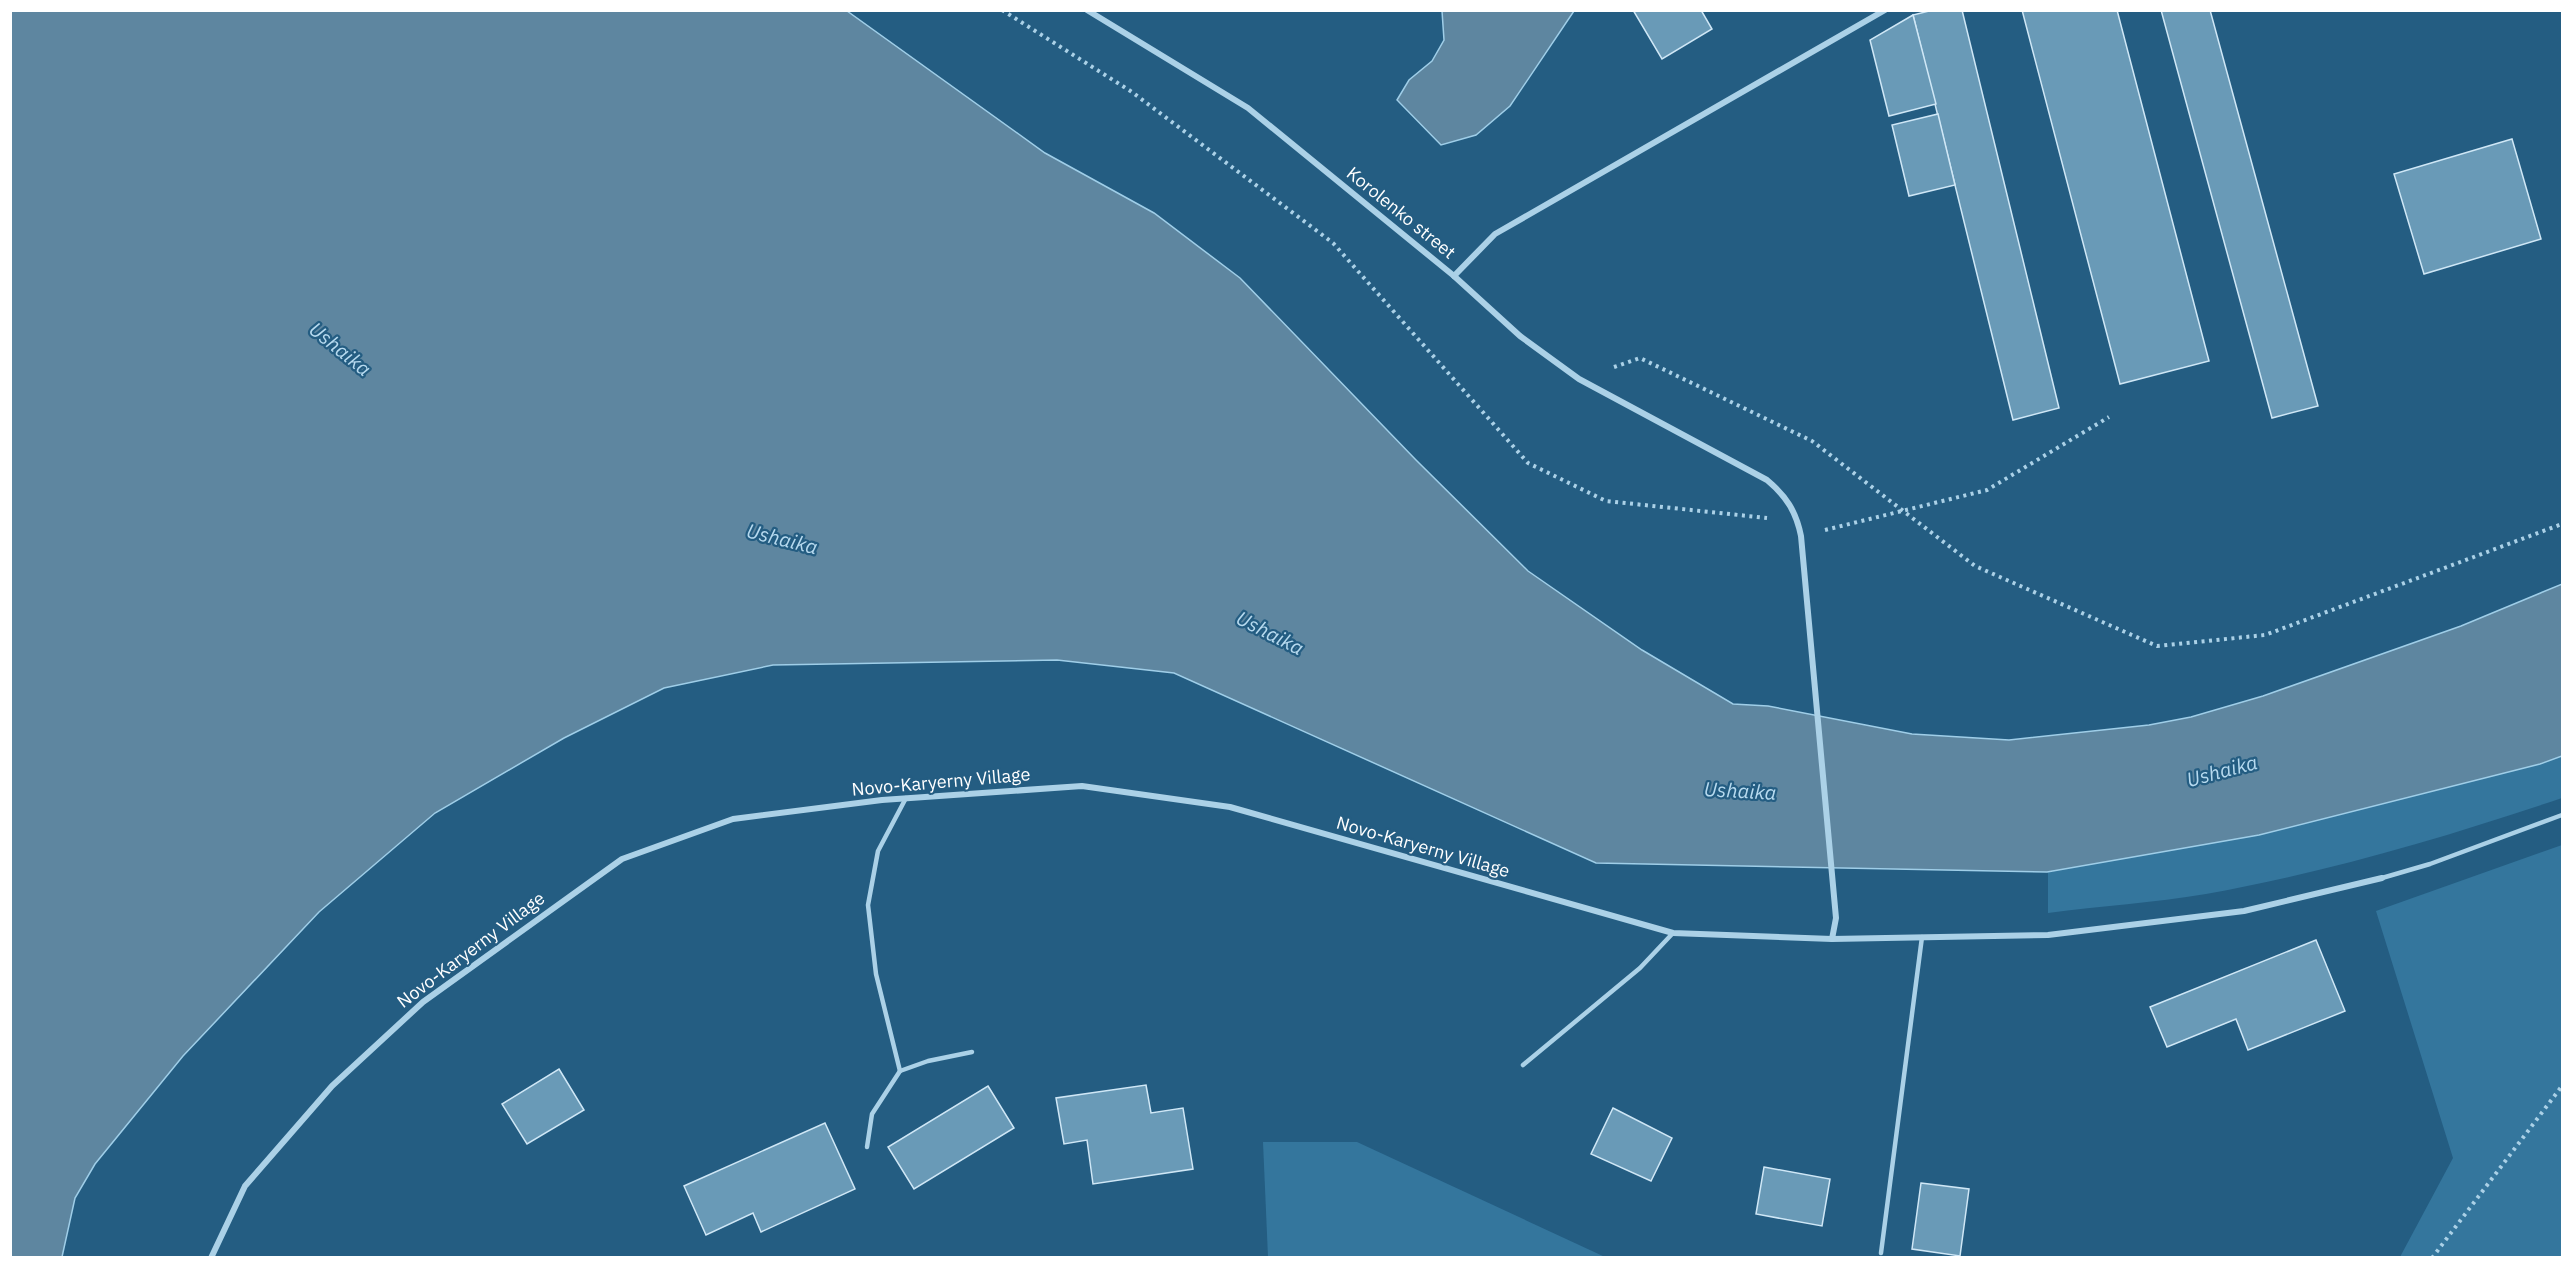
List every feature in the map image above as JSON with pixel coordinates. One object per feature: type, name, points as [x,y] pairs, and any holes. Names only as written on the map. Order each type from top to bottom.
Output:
[{"type":"street","name":"Korolenko street","points":[[1087,10],[1248,108],[1454,276],[1495,234],[1885,10]]},
{"type":"street","points":[[1454,276],[1520,336],[1579,380],[1767,480],[1784,495],[1797,515],[1801,536],[1836,918],[1832,939]]},
{"type":"street","name":"Novo-Karyerny Village","points":[[211,1257],[245,1186],[332,1086],[423,1002],[622,859],[733,819],[906,798],[1082,786],[1230,807],[1673,933],[1832,939],[2048,935],[2232,912],[2382,878]]},
{"type":"lane","points":[[900,1071],[876,974],[868,905],[878,851],[906,798]]},
{"type":"lane","points":[[2382,878],[2430,864],[2562,815]]},
{"type":"lane","points":[[1523,1065],[1640,968],[1673,933]]},
{"type":"lane","points":[[1881,1253],[1922,937]]},
{"type":"lane","points":[[867,1147],[872,1114],[900,1071],[928,1061],[972,1052]]},
{"type":"path","points":[[1002,10],[1132,92],[1333,243],[1528,463],[1606,501],[1775,519]]},
{"type":"path","points":[[1579,380],[1640,358],[1812,441],[1975,566],[2157,646],[2265,635],[2562,524]]},
{"type":"path","points":[[1801,536],[1987,490],[2109,417]]},
{"type":"path","points":[[2432,1257],[2562,1086]]},
{"type":"shaded area","points":[[2562,725],[2562,798],[2431,840],[2297,875],[2206,894],[2048,913],[2048,856]]},
{"type":"shaded area","points":[[2562,845],[2562,1257],[2400,1257],[2453,1158],[2376,911]]},
{"type":"shaded area","points":[[1263,1142],[1357,1142],[1605,1257],[1268,1257]]},
{"type":"water","name":"Ushaika","points":[[10,11],[847,11],[1045,153],[1154,213],[1240,278],[1416,460],[1528,571],[1642,650],[1733,704],[1768,706],[1912,734],[2009,740],[2149,725],[2191,717],[2263,696],[2461,626],[2562,584],[2562,756],[2540,764],[2259,835],[2047,872],[1596,863],[1174,673],[1057,660],[773,665],[664,688],[564,738],[435,813],[319,912],[183,1056],[95,1164],[75,1198],[62,1257],[11,1257]]},
{"type":"water","points":[[1442,11],[1574,11],[1510,106],[1476,135],[1441,145],[1397,100],[1409,80],[1432,61],[1444,40]]},
{"type":"building","points":[[1633,10],[1701,10],[1712,29],[1662,59]]},
{"type":"building","points":[[1933,10],[1962,10],[2059,408],[2013,420],[1913,15]]},
{"type":"building","points":[[2022,10],[2117,10],[2209,361],[2120,384]]},
{"type":"building","points":[[2161,10],[2210,10],[2318,406],[2272,418]]},
{"type":"building","points":[[1913,15],[1936,104],[1889,116],[1870,40]]},
{"type":"building","points":[[1938,114],[1955,185],[1909,196],[1892,125]]},
{"type":"building","points":[[2512,139],[2541,239],[2424,274],[2394,174]]},
{"type":"building","points":[[2316,940],[2345,1011],[2248,1050],[2236,1019],[2167,1047],[2150,1007]]},
{"type":"building","points":[[559,1069],[584,1110],[527,1144],[502,1104]]},
{"type":"building","points":[[1146,1085],[1151,1113],[1183,1108],[1193,1169],[1093,1184],[1087,1140],[1064,1144],[1056,1098]]},
{"type":"building","points":[[988,1086],[1014,1128],[914,1189],[888,1147]]},
{"type":"building","points":[[1613,1108],[1672,1138],[1651,1181],[1591,1154]]},
{"type":"building","points":[[825,1123],[855,1189],[761,1232],[753,1213],[706,1235],[684,1186]]},
{"type":"building","points":[[1764,1167],[1830,1179],[1822,1226],[1756,1214]]},
{"type":"building","points":[[1921,1183],[1969,1189],[1960,1256],[1912,1249]]}]
